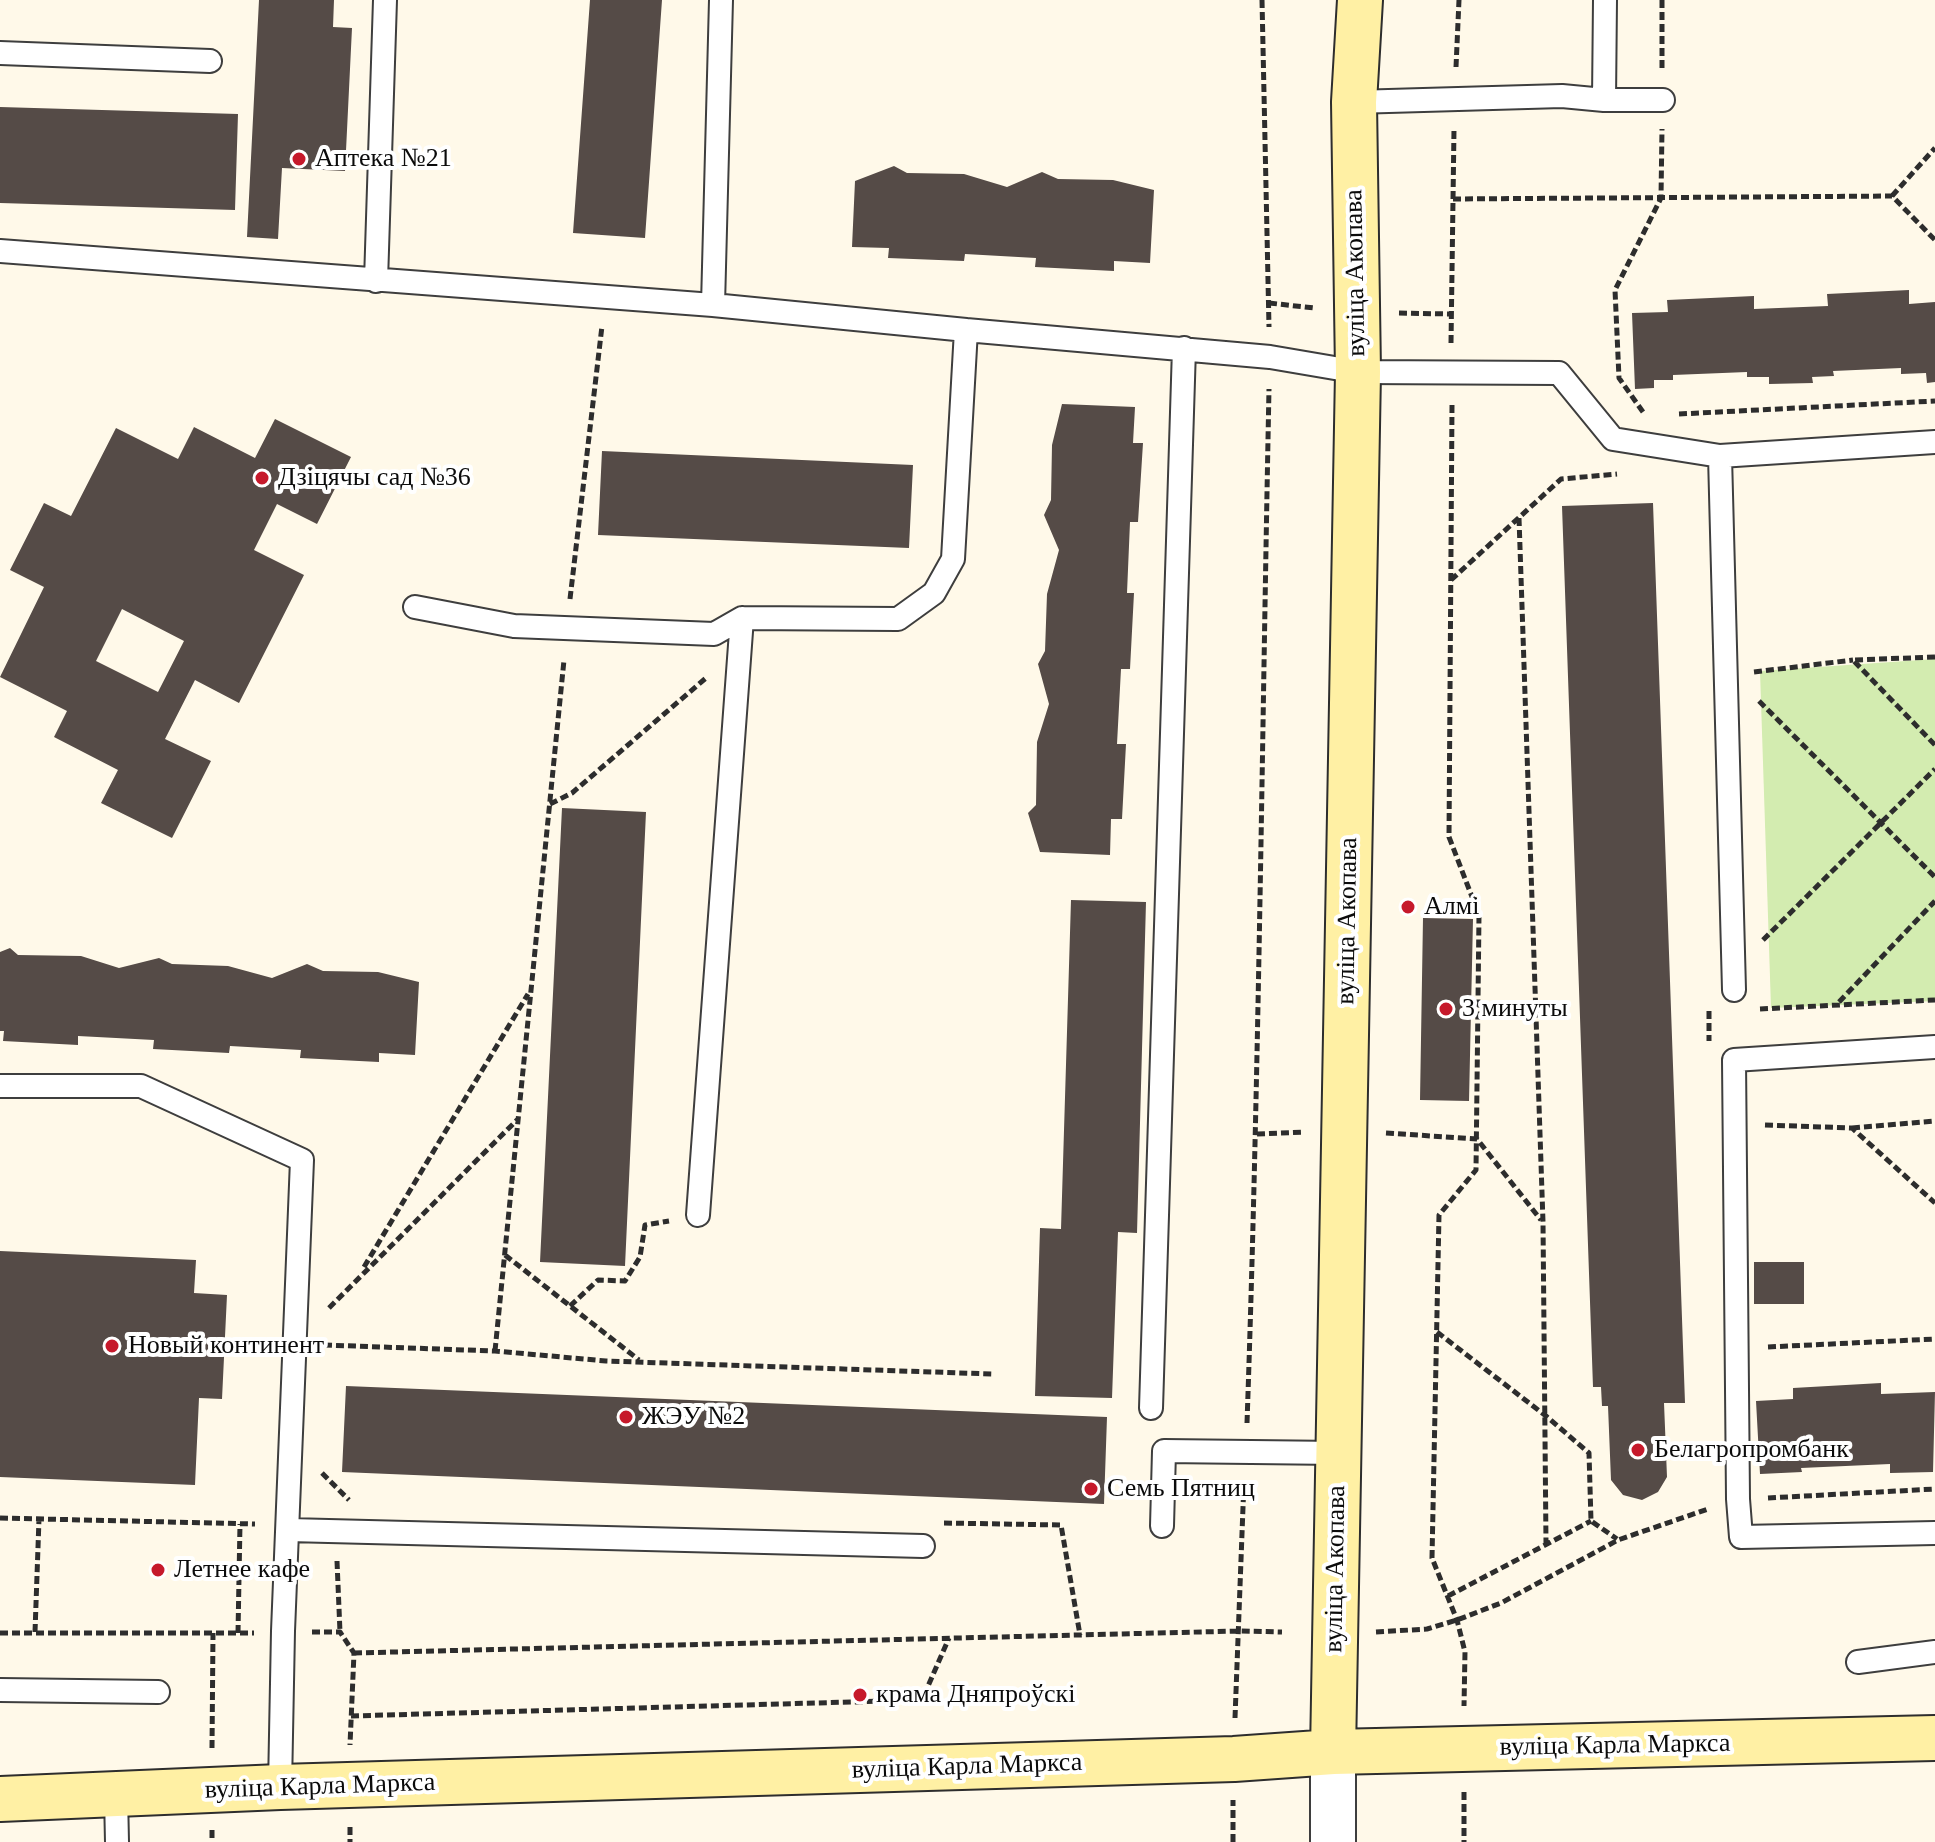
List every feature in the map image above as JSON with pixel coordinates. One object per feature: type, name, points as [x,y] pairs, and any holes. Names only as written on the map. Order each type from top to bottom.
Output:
[{"type":"main road","name":"вуліца Акопава","points":[[1333,1752],[1358,372],[1354,102],[1360,0]]},
{"type":"main road","name":"вуліца Карла Маркса","points":[[0,1799],[280,1787],[1234,1759],[1333,1752],[1935,1738]]},
{"type":"street","name":"вуліца Акопава","points":[[1333,1752],[1333,1842]]},
{"type":"lane","points":[[376,281],[385,0]]},
{"type":"lane","points":[[713,305],[721,0]]},
{"type":"lane","points":[[1604,100],[1605,0]]},
{"type":"lane","points":[[0,53],[210,61]]},
{"type":"lane","points":[[1354,102],[1562,96],[1663,100]]},
{"type":"lane","points":[[0,251],[713,305],[1184,348],[1270,357],[1358,372],[1559,373],[1613,439],[1720,456],[1935,442]]},
{"type":"lane","points":[[415,607],[514,626],[714,634],[742,618],[898,619],[934,593],[953,559],[966,330]]},
{"type":"lane","points":[[1151,1408],[1184,348]]},
{"type":"lane","points":[[1720,456],[1734,990]]},
{"type":"lane","points":[[698,1215],[742,618]]},
{"type":"lane","points":[[1935,1047],[1734,1060],[1738,1499],[1741,1537],[1935,1533]]},
{"type":"lane","points":[[0,1086],[141,1086],[302,1160],[283,1631],[280,1787]]},
{"type":"lane","points":[[1162,1526],[1164,1451],[1339,1453]]},
{"type":"lane","points":[[289,1528],[923,1546]]},
{"type":"lane","points":[[1858,1662],[1935,1652]]},
{"type":"lane","points":[[0,1690],[158,1692]]},
{"type":"lane","points":[[116,1795],[117,1842]]},
{"type":"path","points":[[1239,1631],[1257,1134],[1270,357],[1262,0]]},
{"type":"path","points":[[1457,1620],[1432,1558],[1439,1215],[1476,1170],[1477,1139],[1479,915],[1449,837],[1450,314],[1459,0]]},
{"type":"path","points":[[1892,196],[1935,148]]},
{"type":"path","points":[[1453,199],[1892,196],[1935,240]]},
{"type":"path","points":[[1646,416],[1619,378],[1615,290],[1661,198]]},
{"type":"path","points":[[495,1351],[567,628],[605,298]]},
{"type":"path","points":[[1269,303],[1323,309]]},
{"type":"path","points":[[1392,313],[1450,314]]},
{"type":"path","points":[[1676,414],[1935,401]]},
{"type":"path","points":[[1451,580],[1561,479],[1627,474]]},
{"type":"path","points":[[1519,517],[1543,1222],[1546,1543]]},
{"type":"path","points":[[549,805],[572,793],[739,649]]},
{"type":"path","points":[[1725,676],[1853,660],[1935,657]]},
{"type":"path","points":[[1853,660],[1935,745]]},
{"type":"path","points":[[1758,699],[1935,877]]},
{"type":"path","points":[[1710,1056],[1709,971],[1768,937],[1935,769]]},
{"type":"path","points":[[1838,1003],[1935,901]]},
{"type":"path","points":[[360,1274],[530,990]]},
{"type":"path","points":[[1758,1009],[1935,1000]]},
{"type":"path","points":[[1709,1012],[1721,1012]]},
{"type":"path","points":[[320,1360],[323,1314],[518,1119]]},
{"type":"path","points":[[1735,1125],[1852,1128],[1935,1121]]},
{"type":"path","points":[[1852,1128],[1935,1203]]},
{"type":"path","points":[[1477,1139],[1543,1222]]},
{"type":"path","points":[[570,1306],[598,1280],[625,1281],[640,1257],[645,1225]]},
{"type":"path","points":[[504,1254],[640,1361]]},
{"type":"path","points":[[1437,1332],[1589,1453],[1591,1521]]},
{"type":"path","points":[[1777,1347],[1935,1339]]},
{"type":"path","points":[[295,1343],[495,1351],[606,1361],[992,1374]]},
{"type":"path","points":[[318,1462],[321,1472],[357,1507]]},
{"type":"path","points":[[1371,1632],[1427,1629],[1457,1620],[1501,1603],[1618,1540],[1738,1499],[1935,1489]]},
{"type":"path","points":[[0,1518],[289,1528]]},
{"type":"path","points":[[35,1632],[39,1519]]},
{"type":"path","points":[[1591,1521],[1618,1540]]},
{"type":"path","points":[[1448,1596],[1591,1521]]},
{"type":"path","points":[[934,1523],[1061,1525],[1080,1635]]},
{"type":"path","points":[[238,1633],[240,1524]]},
{"type":"path","points":[[0,1633],[340,1632],[354,1653],[350,1842]]},
{"type":"path","points":[[354,1653],[1282,1632]]},
{"type":"path","points":[[212,1842],[213,1633]]},
{"type":"path","points":[[351,1716],[922,1700],[949,1638]]},
{"type":"green space","points":[[1935,659],[1935,1001],[1771,1008],[1760,671]]},
{"type":"building","points":[[259,0],[334,0],[333,27],[352,28],[345,171],[282,168],[278,239],[247,237]]},
{"type":"building","points":[[590,0],[662,0],[645,238],[573,233]]},
{"type":"building","points":[[0,107],[238,114],[235,210],[0,203]]},
{"type":"building","points":[[894,166],[907,173],[964,174],[1007,187],[1042,172],[1058,179],[1113,180],[1154,190],[1150,263],[1114,261],[1114,271],[1035,267],[1036,258],[965,254],[964,261],[888,258],[889,248],[852,247],[855,181]]},
{"type":"building","points":[[1909,290],[1909,304],[1935,302],[1935,382],[1927,383],[1926,373],[1901,374],[1901,368],[1833,371],[1834,376],[1812,377],[1813,383],[1769,384],[1769,377],[1747,377],[1747,372],[1673,375],[1673,380],[1654,380],[1654,388],[1635,389],[1632,313],[1668,312],[1667,300],[1754,296],[1754,309],[1828,306],[1827,294]]},
{"type":"building","points":[[1062,404],[1135,407],[1133,443],[1143,443],[1138,522],[1130,522],[1127,593],[1134,593],[1130,669],[1121,669],[1117,744],[1126,744],[1122,819],[1111,819],[1110,855],[1040,852],[1028,813],[1036,805],[1037,742],[1049,704],[1038,664],[1045,651],[1047,594],[1059,550],[1044,515],[1051,500],[1052,445]]},
{"type":"building","points":[[275,419],[351,457],[317,524],[277,504],[254,550],[304,575],[239,703],[195,680],[165,739],[211,761],[172,838],[101,803],[118,770],[54,737],[67,711],[0,677],[44,587],[10,570],[44,503],[71,516],[116,428],[178,459],[194,427],[255,458]],"holes":[[[122,609],[184,641],[158,692],[96,661]]]},
{"type":"building","points":[[602,451],[913,465],[909,548],[598,535]]},
{"type":"building","points":[[1653,503],[1685,1403],[1664,1403],[1667,1477],[1658,1492],[1642,1500],[1623,1495],[1611,1480],[1608,1406],[1602,1406],[1601,1387],[1593,1387],[1562,506]]},
{"type":"building","points":[[562,808],[646,812],[625,1266],[540,1262]]},
{"type":"building","points":[[1071,900],[1146,902],[1137,1233],[1118,1232],[1112,1398],[1035,1396],[1040,1228],[1061,1229]]},
{"type":"building","name":"3 минуты","points":[[1423,918],[1473,919],[1469,1101],[1420,1100]]},
{"type":"building","points":[[10,948],[18,955],[81,956],[119,968],[159,958],[172,964],[228,966],[272,978],[307,964],[323,971],[378,972],[419,982],[415,1055],[379,1053],[379,1062],[300,1058],[301,1050],[230,1046],[229,1053],[153,1049],[154,1040],[78,1036],[78,1045],[3,1041],[4,1031],[0,1031],[0,952]]},
{"type":"building","name":"Новый континент","points":[[0,1251],[196,1260],[194,1293],[227,1295],[222,1399],[199,1398],[195,1485],[0,1477]]},
{"type":"building","points":[[1754,1262],[1804,1262],[1804,1304],[1754,1304]]},
{"type":"building","points":[[1881,1383],[1881,1394],[1935,1392],[1933,1472],[1890,1473],[1890,1464],[1801,1468],[1802,1472],[1760,1474],[1756,1401],[1793,1399],[1793,1388]]},
{"type":"building","points":[[346,1386],[1107,1417],[1104,1504],[342,1472]]},
{"type":"place","name":"Аптека №21","points":[[299,159]]},
{"type":"place","name":"Дзіцячы сад №36","points":[[262,478]]},
{"type":"place","name":"Алмі","points":[[1408,907]]},
{"type":"place","name":"3 минуты","points":[[1446,1009]]},
{"type":"place","name":"Новый континент","points":[[112,1346]]},
{"type":"place","name":"ЖЭУ №2","points":[[626,1417]]},
{"type":"place","name":"Белагропромбанк","points":[[1638,1450]]},
{"type":"place","name":"Семь Пятниц","points":[[1091,1489]]},
{"type":"place","name":"Летнее кафе","points":[[158,1570]]},
{"type":"place","name":"крама Дняпроўскі","points":[[860,1695]]}]
